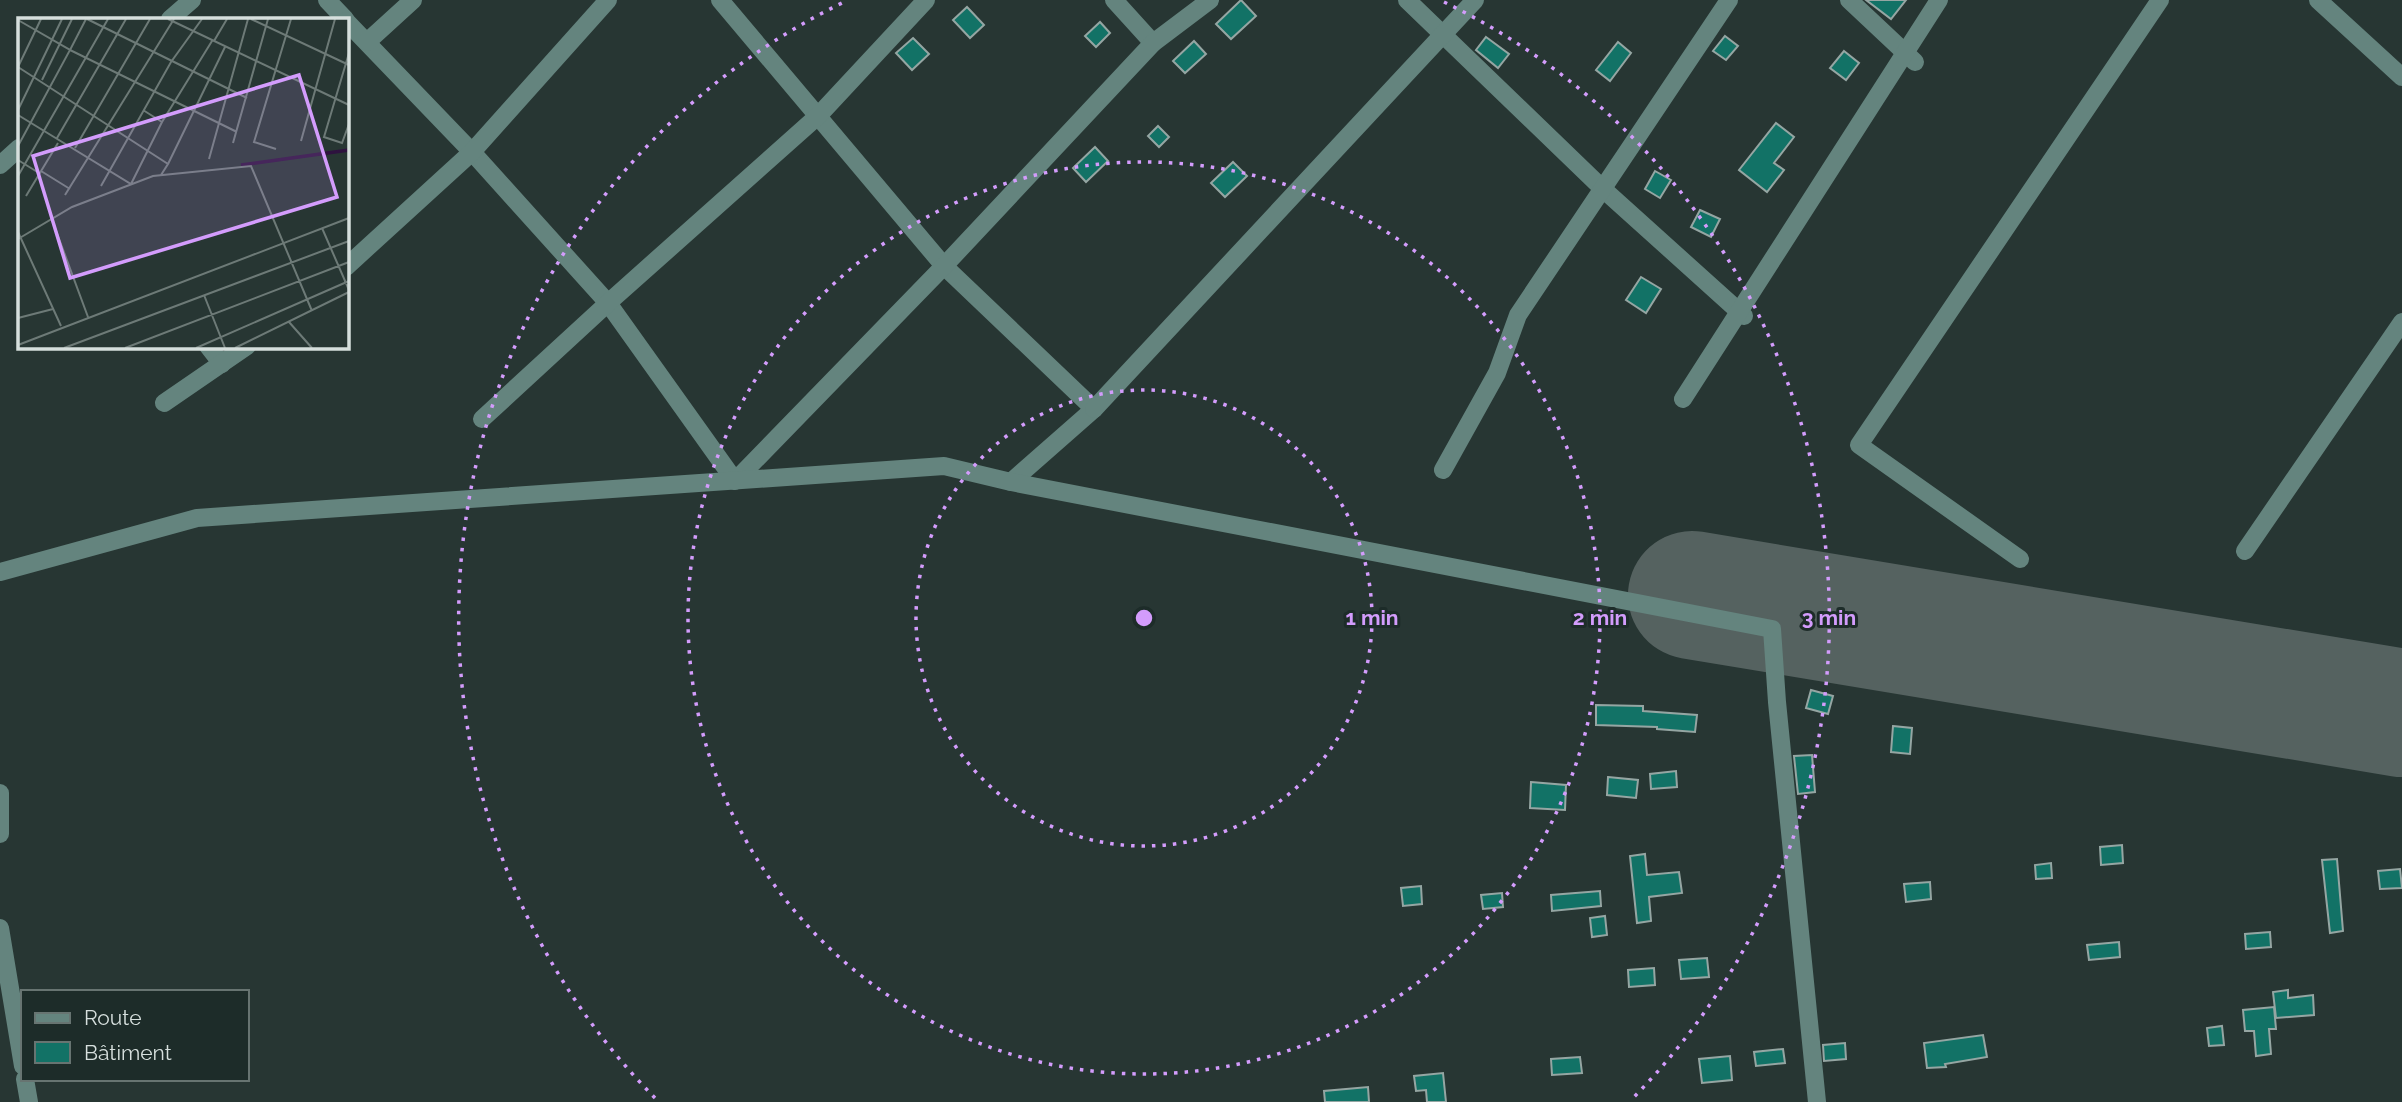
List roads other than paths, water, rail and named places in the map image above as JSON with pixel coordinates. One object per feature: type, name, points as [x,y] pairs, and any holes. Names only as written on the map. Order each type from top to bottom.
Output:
[{"type":"street","points":[[171,18],[192,0]]},
{"type":"street","points":[[327,0],[344,18]]},
{"type":"street","points":[[367,42],[413,0]]},
{"type":"street","points":[[348,265],[472,152],[608,0]]},
{"type":"street","points":[[720,0],[944,266],[1094,410]]},
{"type":"street","points":[[482,419],[819,115],[926,0]]},
{"type":"street","points":[[1114,0],[1153,43]]},
{"type":"street","points":[[735,481],[944,266],[1153,43],[1210,0]]},
{"type":"street","points":[[1407,0],[1603,189],[1741,314]]},
{"type":"street","points":[[1012,482],[1094,410],[1475,0]]},
{"type":"street","points":[[1443,470],[1497,373],[1518,316],[1729,0]]},
{"type":"street","points":[[1849,0],[1911,57]]},
{"type":"street","points":[[1683,399],[1911,57],[1939,0]]},
{"type":"street","points":[[2020,559],[1859,445],[2160,0]]},
{"type":"street","points":[[2318,0],[2402,77]]},
{"type":"street","points":[[348,22],[472,152],[608,303],[735,481]]},
{"type":"street","points":[[2245,551],[2402,322]]},
{"type":"street","points":[[210,348],[222,364]]},
{"type":"street","points":[[164,403],[244,348]]},
{"type":"street","points":[[0,572],[197,517],[944,466],[1012,482],[1772,629],[1817,1102]]},
{"type":"street","points":[[0,793],[0,834]]},
{"type":"street","points":[[0,928],[21,1054]]},
{"type":"street","points":[[25,1081],[29,1102]]}]
